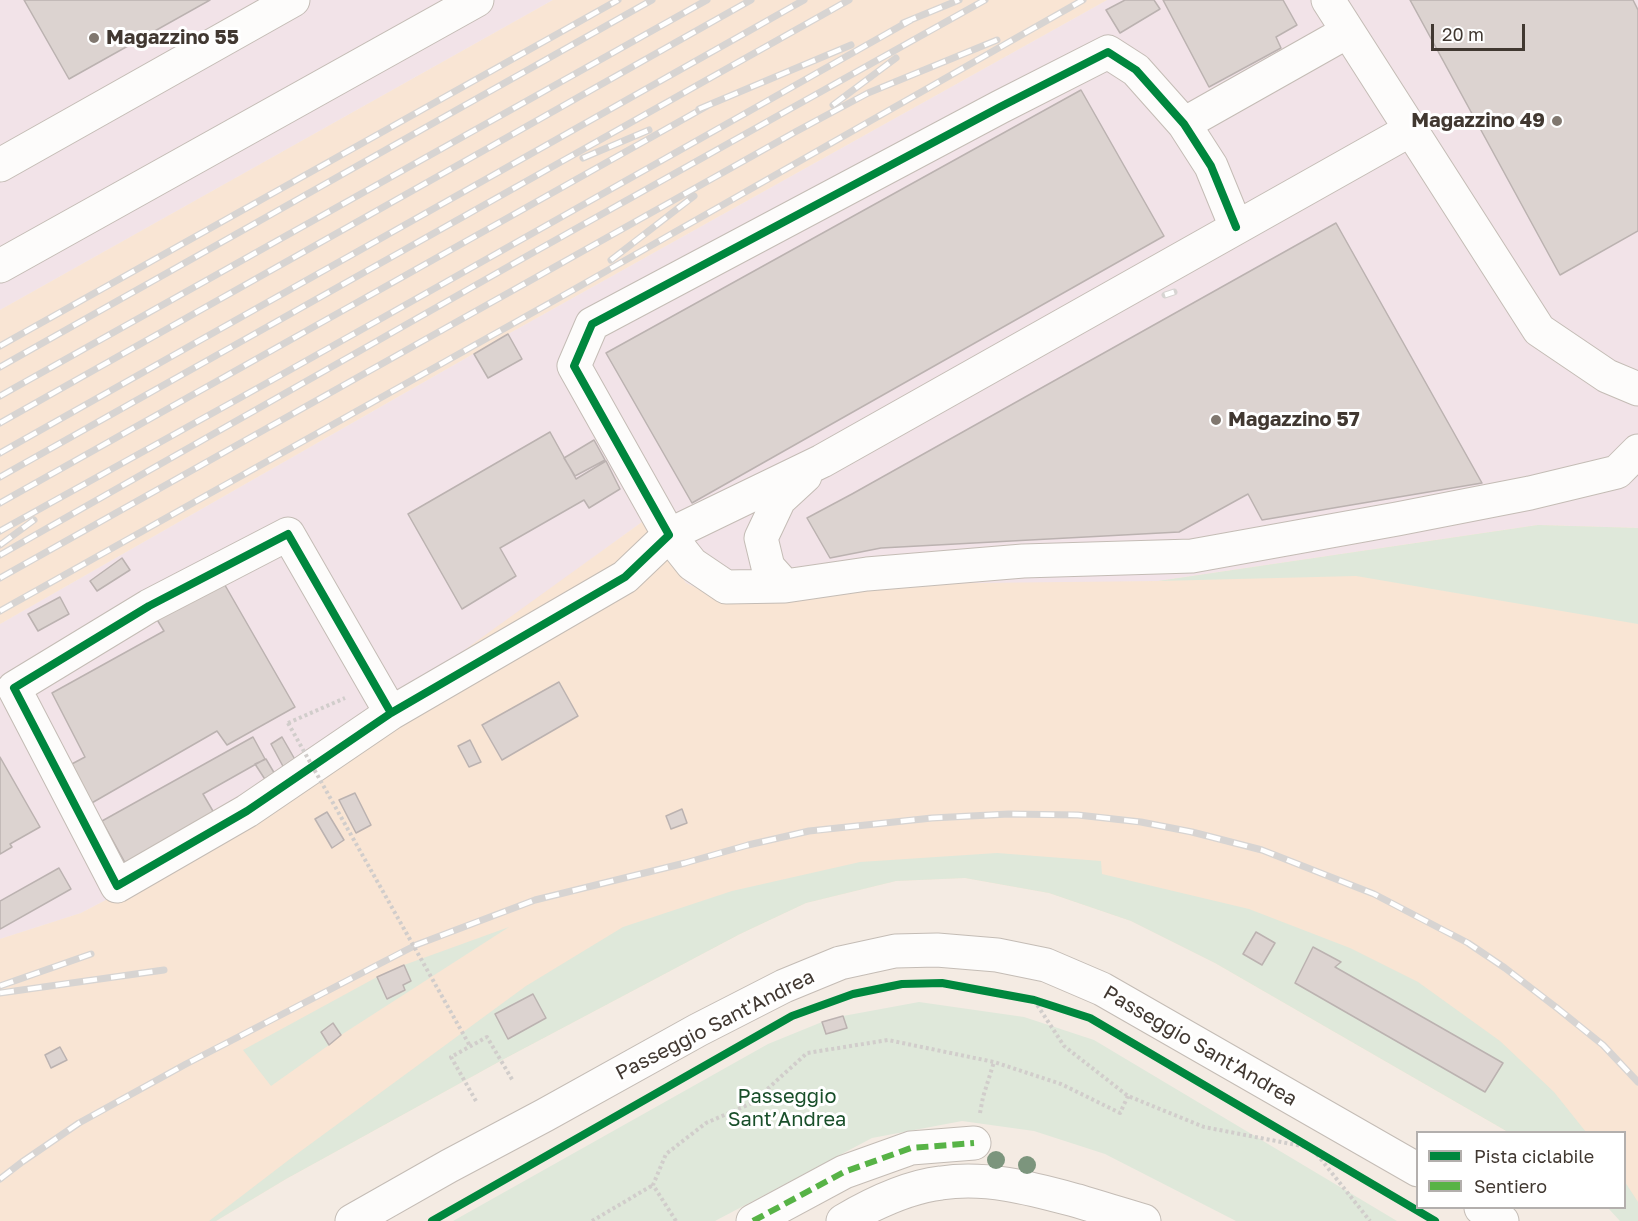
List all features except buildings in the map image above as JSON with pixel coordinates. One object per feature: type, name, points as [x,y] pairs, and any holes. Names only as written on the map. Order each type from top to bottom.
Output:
[{"type":"street","points":[[0,165],[293,0]]},
{"type":"street","points":[[0,266],[477,0]]},
{"type":"street","points":[[1328,0],[1539,330],[1607,376],[1638,389]]},
{"type":"street","points":[[1184,124],[1347,32]]},
{"type":"street","points":[[1236,227],[1211,166],[1184,124],[1136,70],[1108,52],[592,324],[574,366],[669,535],[692,564],[726,587],[785,586],[867,574],[1023,561],[1192,556],[1397,519],[1617,472],[1638,451]]},
{"type":"street","points":[[391,713],[288,534],[149,606],[14,688],[117,886],[247,811],[391,713],[625,577],[669,535],[822,461],[1410,130]]},
{"type":"street","points":[[785,586],[768,567],[761,538],[779,500],[822,461]]},
{"type":"street","name":"Passeggio Sant'Andrea","points":[[352,1221],[698,1030],[784,986],[840,963],[895,951],[937,950],[997,955],[1046,965],[1102,989],[1416,1169]]},
{"type":"street","points":[[753,1221],[844,1173],[911,1148],[974,1143]]},
{"type":"street","points":[[861,1217],[915,1188],[976,1180],[1046,1192],[1144,1221]]},
{"type":"street","points":[[1483,1209],[1502,1221]]},
{"type":"path","points":[[375,685],[288,723],[470,1046]]},
{"type":"path","points":[[1023,998],[1045,1003]]},
{"type":"path","points":[[1034,999],[1064,1046],[1128,1096],[1204,1127],[1312,1148],[1370,1221]]},
{"type":"path","points":[[476,1101],[451,1057],[470,1046],[487,1037],[513,1081]]},
{"type":"path","points":[[592,1221],[653,1185],[666,1154],[706,1123],[752,1104],[807,1053],[888,1040],[994,1062],[1061,1084],[1120,1113],[1128,1096]]},
{"type":"path","points":[[983,1097],[994,1062]]},
{"type":"path","points":[[1292,1137],[1332,1161]]},
{"type":"path","points":[[653,1185],[676,1221]]},
{"type":"shaded area","points":[[0,0],[553,0],[0,310]]},
{"type":"shaded area","points":[[553,0],[1107,0],[508,334],[0,624],[0,310]]},
{"type":"shaded area","points":[[1107,0],[1638,0],[1638,528],[1538,525],[1158,581],[707,593],[686,583],[642,522],[175,864],[81,913],[0,939],[0,624],[508,334]]},
{"type":"shaded area","points":[[642,522],[686,583],[707,593],[973,583],[1158,581],[1538,525],[1638,528],[1638,1221],[1625,1209],[1626,1131],[1506,1131],[1215,963],[1131,921],[1049,893],[965,878],[896,881],[806,903],[740,934],[504,1059],[286,1179],[216,1221],[0,1221],[0,939],[81,913],[175,864],[427,677]]},
{"type":"green space","points":[[1538,525],[1638,528],[1638,624],[1356,576],[1158,581]]},
{"type":"green space","points":[[997,853],[1101,861],[1102,874],[1249,909],[1350,948],[1418,982],[1500,1041],[1554,1092],[1585,1131],[1506,1131],[1215,963],[1131,921],[1049,893],[965,878],[896,881],[806,903],[740,934],[504,1059],[286,1179],[216,1221],[209,1221],[526,986],[623,927],[732,891],[860,862]]},
{"type":"green space","points":[[509,927],[341,1035],[333,1024],[321,1032],[329,1045],[271,1086],[243,1050],[377,977],[387,998],[405,991],[403,985],[411,981],[404,965]]},
{"type":"green space","name":"Passeggio Sant’Andrea","points":[[919,1002],[1024,1017],[1094,1040],[1397,1221],[1236,1221],[1105,1154],[1034,1131],[962,1121],[872,1138],[715,1221],[453,1221],[768,1044],[822,1022],[826,1034],[846,1028],[843,1016]]},
{"type":"green space","points":[[1626,1184],[1638,1202],[1638,1221],[1620,1221],[1609,1209],[1626,1209]]},
{"type":"railway","points":[[0,346],[618,0]]},
{"type":"railway","points":[[0,367],[652,0]]},
{"type":"railway","points":[[0,396],[707,0]]},
{"type":"railway","points":[[0,423],[751,0]]},
{"type":"railway","points":[[0,453],[804,0]]},
{"type":"railway","points":[[0,477],[849,0]]},
{"type":"railway","points":[[903,23],[959,0]]},
{"type":"railway","points":[[0,555],[985,0]]},
{"type":"railway","points":[[0,611],[573,290],[1083,0]]},
{"type":"railway","points":[[0,531],[911,20]]},
{"type":"railway","points":[[0,578],[797,131],[868,93],[997,40]]},
{"type":"railway","points":[[699,109],[851,45]]},
{"type":"railway","points":[[833,105],[896,58]]},
{"type":"railway","points":[[0,503],[707,106]]},
{"type":"railway","points":[[583,158],[649,130]]},
{"type":"railway","points":[[611,260],[694,196]]},
{"type":"railway","points":[[1165,295],[1174,292]]},
{"type":"railway","points":[[0,545],[34,520]]},
{"type":"railway","points":[[0,1179],[79,1123],[186,1064],[416,945],[535,900],[748,845],[809,831],[932,818],[1009,814],[1078,815],[1141,822],[1262,850],[1374,894],[1468,943],[1505,968],[1603,1045],[1638,1082]]},
{"type":"railway","points":[[0,986],[91,954]]},
{"type":"railway","points":[[0,993],[164,970]]},
{"type":"marked path","points":[[753,1221],[844,1172],[911,1148],[974,1143]]},
{"type":"cycle path","points":[[391,713],[288,534],[149,606],[14,688],[117,886],[247,811],[391,713],[625,577],[669,535],[574,366],[592,324],[1108,52],[1136,70],[1184,124],[1211,166],[1236,227]]},
{"type":"cycle path","points":[[432,1221],[792,1016],[853,994],[902,984],[942,983],[1034,1000],[1090,1018],[1435,1221]]},
{"type":"place","name":"Magazzino 55","points":[[94,38]]},
{"type":"place","name":"Magazzino 49","points":[[1557,121]]},
{"type":"place","name":"Magazzino 57","points":[[1216,420]]}]
